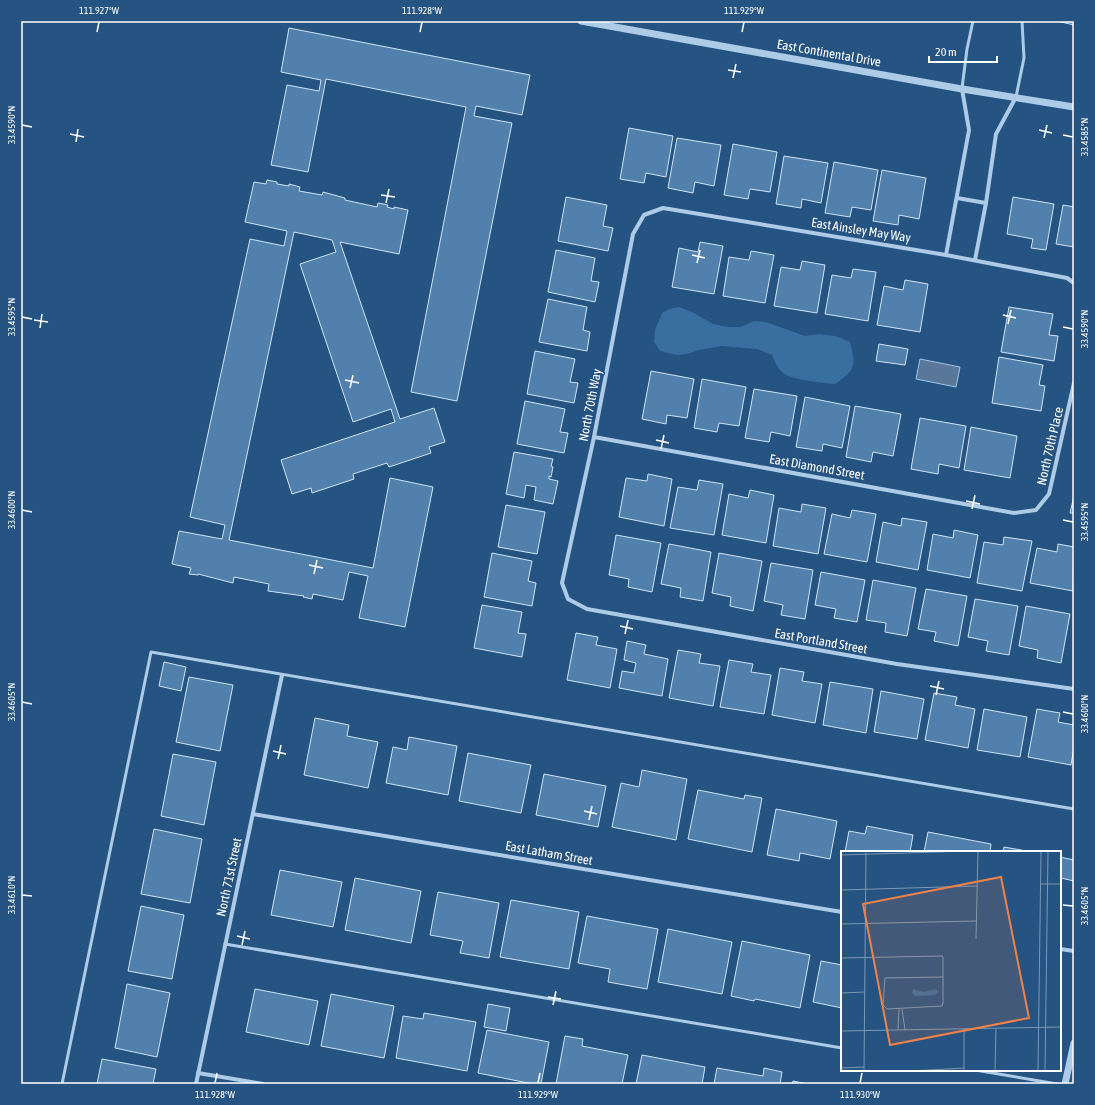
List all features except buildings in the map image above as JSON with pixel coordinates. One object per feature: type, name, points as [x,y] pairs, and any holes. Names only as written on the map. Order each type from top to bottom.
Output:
[{"type":"street","name":"East Continental Drive","points":[[580,21],[962,89],[1074,107]]},
{"type":"street","points":[[946,254],[969,130],[962,89]]},
{"type":"street","points":[[975,260],[986,203],[996,134],[1016,97]]},
{"type":"street","points":[[957,198],[986,203]]},
{"type":"street","name":"East Ainsley May Way","points":[[644,215],[663,208],[946,254],[1067,278],[1074,283]]},
{"type":"street","name":"North 70th Way","points":[[568,599],[562,583],[594,437],[633,234],[644,215]]},
{"type":"street","name":"North 70th Place","points":[[1036,510],[1049,494],[1074,382]]},
{"type":"street","name":"East Diamond Street","points":[[594,437],[1014,513],[1036,510]]},
{"type":"street","name":"East Portland Street","points":[[568,599],[587,609],[775,643],[897,664],[1074,689]]},
{"type":"street","name":"North 71st Street","points":[[196,1084],[282,675]]},
{"type":"street","name":"East Latham Street","points":[[253,814],[841,912]]},
{"type":"street","points":[[1061,949],[1074,951]]},
{"type":"street","points":[[1066,1084],[1074,1043]]},
{"type":"street","points":[[198,1073],[263,1084]]},
{"type":"lane","points":[[962,89],[967,49],[973,21]]},
{"type":"lane","points":[[1016,97],[1024,58],[1022,21]]},
{"type":"lane","points":[[62,1084],[151,652],[1074,809]]},
{"type":"lane","points":[[225,944],[841,1048]]},
{"type":"lane","points":[[980,1071],[1057,1084]]},
{"type":"shaded area","points":[[679,307],[694,313],[713,324],[728,327],[741,327],[754,321],[766,322],[805,336],[819,334],[835,336],[850,342],[853,367],[847,375],[835,384],[793,378],[783,373],[779,369],[772,355],[757,349],[722,346],[676,355],[660,351],[654,342],[655,330],[662,313],[669,309]]},
{"type":"shaded area","points":[[920,359],[960,367],[956,387],[916,379]]}]
